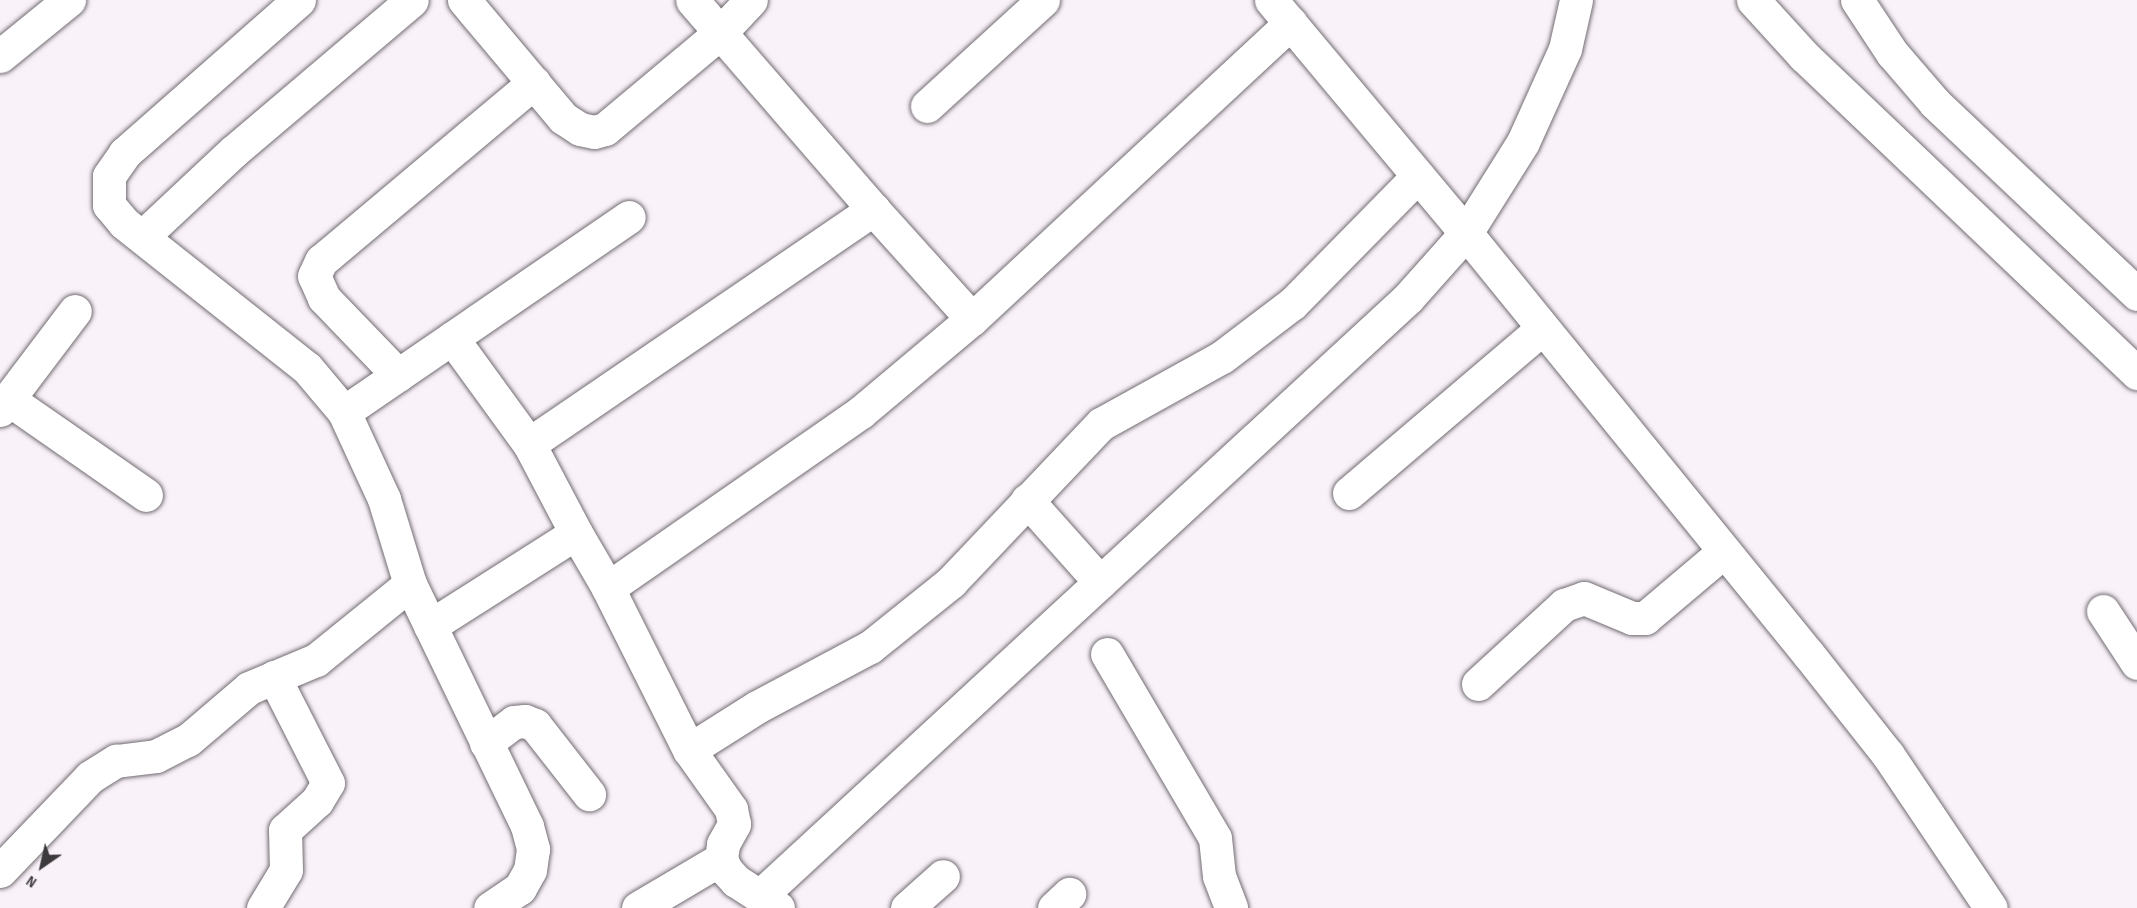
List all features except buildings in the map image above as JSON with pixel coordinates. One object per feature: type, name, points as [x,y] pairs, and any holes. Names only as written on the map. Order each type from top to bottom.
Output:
[{"type":"street","points":[[0,56],[69,0]]},
{"type":"street","points":[[299,0],[125,153],[109,176],[109,205],[142,237],[307,368],[344,412],[384,499],[410,584],[527,826],[533,849],[530,870],[520,888],[490,908]]},
{"type":"street","points":[[142,237],[234,152],[412,0]]},
{"type":"street","points":[[692,0],[873,210],[972,320]]},
{"type":"street","points":[[466,1],[563,118],[580,129],[605,129],[720,33],[751,0]]},
{"type":"street","points":[[927,106],[1043,0]]},
{"type":"street","points":[[452,338],[529,444],[608,588],[689,750],[730,810],[734,824],[723,844],[721,859],[735,881],[769,902],[1100,582],[1400,305],[1466,233],[1507,171],[1546,98],[1565,49],[1576,0]]},
{"type":"street","points":[[1753,0],[1804,56],[2137,373]]},
{"type":"street","points":[[1857,0],[1892,53],[1935,103],[2137,294]]},
{"type":"street","points":[[608,588],[861,412],[972,320],[1281,11],[1466,233],[1722,553],[1888,755],[1991,908]]},
{"type":"street","points":[[398,375],[324,298],[316,285],[321,261],[534,82]]},
{"type":"street","points":[[689,750],[757,707],[870,647],[951,582],[1101,424],[1222,357],[1293,303],[1418,176]]},
{"type":"street","points":[[529,444],[873,210]]},
{"type":"street","points":[[344,412],[629,217]]},
{"type":"street","points":[[75,311],[4,405],[146,495]]},
{"type":"street","points":[[1349,493],[1542,329]]},
{"type":"street","points":[[1028,500],[1100,582]]},
{"type":"street","points":[[430,627],[576,533]]},
{"type":"street","points":[[1478,684],[1564,605],[1584,598],[1632,618],[1645,618],[1722,553]]},
{"type":"street","points":[[0,871],[90,777],[116,761],[156,756],[188,740],[249,688],[316,660],[410,584]]},
{"type":"street","points":[[2103,611],[2137,663]]},
{"type":"street","points":[[1107,654],[1215,838],[1219,876],[1231,908]]},
{"type":"street","points":[[263,908],[286,870],[285,830],[316,801],[328,783],[274,677]]},
{"type":"street","points":[[486,743],[514,722],[525,721],[535,725],[589,794]]},
{"type":"street","points":[[638,908],[721,859]]},
{"type":"street","points":[[907,908],[943,876]]}]
